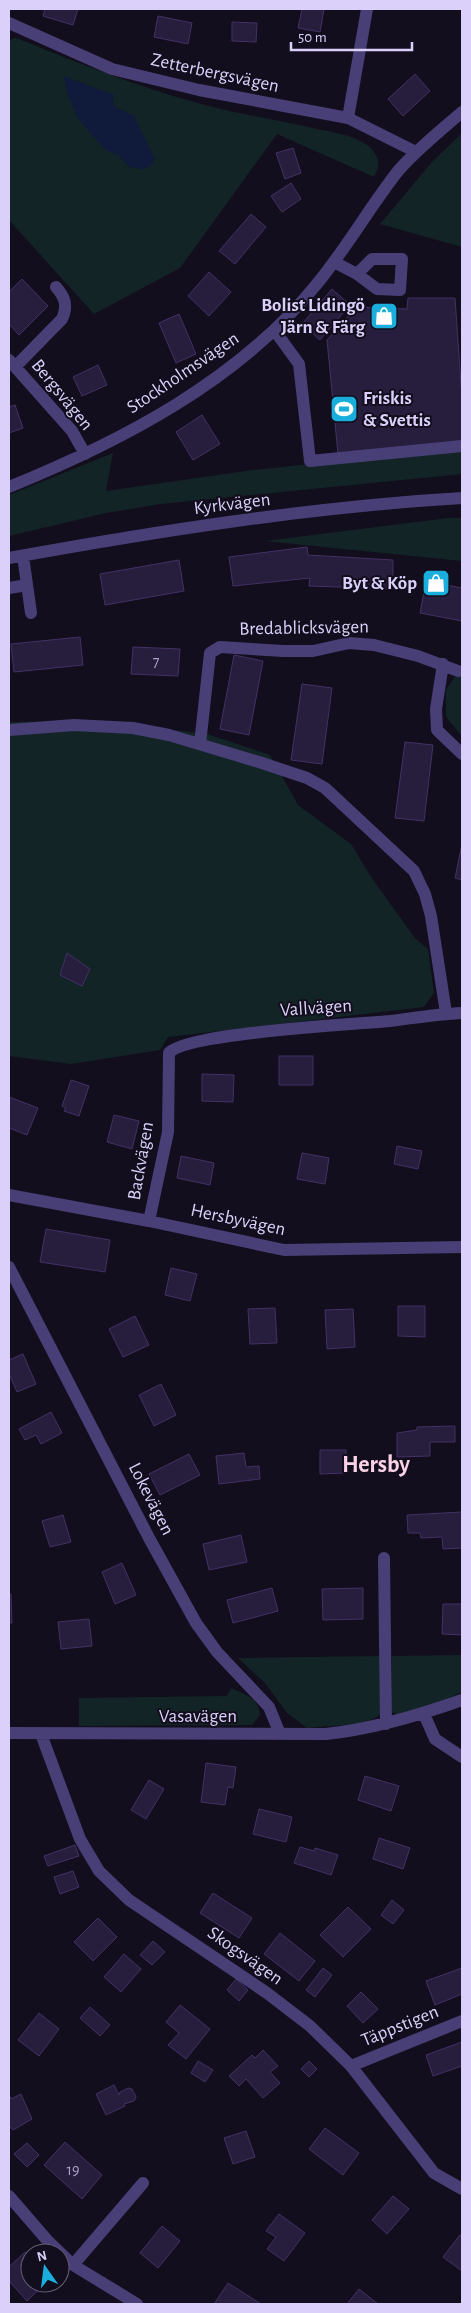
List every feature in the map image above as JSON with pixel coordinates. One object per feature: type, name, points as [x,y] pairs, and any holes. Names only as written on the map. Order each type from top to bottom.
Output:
[{"type":"street","points":[[348,118],[367,9]]},
{"type":"street","name":"Zetterbergsvägen","points":[[9,24],[112,69],[199,90],[348,118],[416,152]]},
{"type":"street","name":"Stockholmsvägen","points":[[9,487],[85,454],[142,424],[192,394],[238,361],[275,331],[316,286],[398,172],[416,152],[462,112]]},
{"type":"street","points":[[334,262],[358,274]]},
{"type":"street","points":[[12,363],[62,319],[66,311],[65,303],[63,295],[56,287]]},
{"type":"street","points":[[275,331],[299,364],[310,461],[462,446]]},
{"type":"street","name":"Bergsvägen","points":[[12,363],[72,431],[85,454]]},
{"type":"street","name":"Kyrkvägen","points":[[9,558],[200,526],[380,504],[462,498]]},
{"type":"street","points":[[22,556],[31,613]]},
{"type":"street","points":[[9,588],[27,585]]},
{"type":"street","name":"Bredablicksvägen","points":[[200,744],[210,653],[220,647],[313,651],[349,644],[374,645],[443,664],[458,671]]},
{"type":"street","points":[[443,664],[436,709],[437,730],[462,754]]},
{"type":"street","points":[[9,730],[74,725],[133,728],[200,744],[307,778],[324,788],[414,871],[425,894],[431,916],[446,1014]]},
{"type":"street","name":"Vallvägen","points":[[173,1048],[201,1041],[269,1030],[393,1021],[462,1013]]},
{"type":"street","name":"Backvägen","points":[[149,1220],[168,1132],[169,1053],[173,1048]]},
{"type":"street","name":"Hersbyvägen","points":[[9,1196],[149,1220],[284,1250],[462,1248]]},
{"type":"street","name":"Lokevägen","points":[[9,1267],[149,1538],[196,1623],[217,1652],[269,1707],[280,1734]]},
{"type":"street","points":[[384,1558],[386,1724]]},
{"type":"street","name":"Vasavägen","points":[[9,1733],[326,1734],[361,1730],[386,1724],[424,1714],[462,1700]]},
{"type":"street","points":[[424,1714],[435,1739],[462,1757]]},
{"type":"street","name":"Skogsvägen","points":[[41,1734],[80,1839],[99,1871],[129,1900],[310,2026],[351,2066],[434,2173],[462,2189]]},
{"type":"street","name":"Täppstigen","points":[[351,2066],[462,2021]]},
{"type":"street","points":[[73,2265],[143,2183]]},
{"type":"street","points":[[9,2196],[47,2240],[73,2265],[136,2304]]},
{"type":"shaded area","points":[[16,38],[157,91],[219,109],[353,138],[373,150],[377,158],[378,167],[374,177],[277,134],[180,268],[94,314],[9,220],[9,40]]},
{"type":"shaded area","points":[[462,133],[462,247],[380,224],[432,162]]},
{"type":"shaded area","points":[[462,448],[462,474],[160,504],[106,513],[9,536],[9,495],[113,453],[106,491],[253,470]]},
{"type":"shaded area","points":[[448,518],[462,518],[462,561],[265,541]]},
{"type":"shaded area","points":[[462,666],[462,736],[446,717],[446,690]]},
{"type":"shaded area","points":[[97,721],[207,734],[270,755],[298,805],[351,844],[371,877],[415,938],[428,949],[434,993],[424,1007],[168,1037],[160,1050],[71,1064],[9,1056],[9,722]]},
{"type":"shaded area","points":[[462,1655],[462,1692],[438,1703],[398,1714],[391,1712],[392,1656]]},
{"type":"shaded area","points":[[380,1656],[381,1713],[376,1718],[347,1725],[307,1728],[287,1713],[265,1683],[238,1658]]},
{"type":"shaded area","points":[[231,1688],[247,1695],[257,1704],[260,1715],[252,1725],[79,1726],[79,1698],[227,1696]]},
{"type":"water","points":[[64,76],[114,95],[113,104],[134,116],[155,159],[151,166],[144,169],[129,167],[118,155],[104,149],[77,117],[67,93]]},
{"type":"building","points":[[45,9],[78,9],[73,25],[43,16]]},
{"type":"building","points":[[302,9],[324,9],[320,32],[298,28]]},
{"type":"building","points":[[158,16],[192,23],[188,44],[154,37]]},
{"type":"building","points":[[232,22],[257,23],[256,42],[232,41]]},
{"type":"building","points":[[415,74],[430,91],[403,116],[388,99]]},
{"type":"building","points":[[293,148],[301,173],[285,179],[276,153]]},
{"type":"building","points":[[291,183],[301,199],[282,212],[271,196]]},
{"type":"building","points":[[251,214],[266,227],[235,264],[219,251]]},
{"type":"building","points":[[209,272],[231,292],[209,316],[188,296]]},
{"type":"building","points":[[22,279],[48,306],[19,335],[9,324],[9,292]]},
{"type":"building","points":[[332,289],[350,305],[320,340],[302,324]]},
{"type":"building","points":[[408,298],[455,298],[462,399],[462,442],[338,454],[327,340],[356,307],[407,309]]},
{"type":"building","points":[[179,314],[196,354],[176,363],[159,323]]},
{"type":"building","points":[[98,365],[107,385],[82,396],[73,377]]},
{"type":"building","points":[[15,405],[23,428],[9,433],[9,407]]},
{"type":"building","points":[[202,415],[220,444],[193,460],[176,432]]},
{"type":"building","points":[[307,547],[308,555],[393,560],[393,589],[309,586],[310,578],[233,586],[229,557]]},
{"type":"building","points":[[179,560],[184,591],[105,605],[100,574]]},
{"type":"building","points":[[426,581],[462,588],[462,621],[420,613]]},
{"type":"building","points":[[80,637],[83,665],[14,672],[11,644]]},
{"type":"building","points":[[133,647],[180,649],[178,676],[131,674]]},
{"type":"building","points":[[234,655],[263,661],[249,735],[220,729]]},
{"type":"building","points":[[302,684],[332,688],[322,764],[291,760]]},
{"type":"building","points":[[405,742],[433,745],[424,821],[395,818]]},
{"type":"building","points":[[462,844],[462,880],[455,878]]},
{"type":"building","points":[[67,953],[90,969],[82,986],[60,975]]},
{"type":"building","points":[[279,1056],[313,1056],[313,1085],[279,1085]]},
{"type":"building","points":[[202,1074],[234,1075],[233,1102],[202,1101]]},
{"type":"building","points":[[71,1080],[89,1086],[79,1116],[64,1111],[66,1108],[62,1106]]},
{"type":"building","points":[[9,1097],[38,1108],[27,1135],[9,1128]]},
{"type":"building","points":[[114,1115],[139,1121],[132,1149],[107,1142]]},
{"type":"building","points":[[397,1146],[422,1151],[418,1169],[394,1164]]},
{"type":"building","points":[[302,1153],[329,1158],[325,1184],[297,1179]]},
{"type":"building","points":[[181,1156],[214,1163],[210,1185],[177,1178]]},
{"type":"building","points":[[46,1229],[110,1240],[105,1272],[40,1262]]},
{"type":"building","points":[[171,1268],[197,1274],[190,1301],[165,1295]]},
{"type":"building","points":[[398,1306],[425,1306],[425,1337],[398,1336]]},
{"type":"building","points":[[275,1308],[277,1343],[250,1344],[248,1309]]},
{"type":"building","points":[[353,1309],[355,1347],[327,1349],[325,1310]]},
{"type":"building","points":[[135,1316],[149,1345],[123,1357],[109,1329]]},
{"type":"building","points":[[23,1354],[36,1384],[17,1392],[9,1374],[9,1360]]},
{"type":"building","points":[[161,1384],[176,1415],[154,1426],[139,1395]]},
{"type":"building","points":[[51,1412],[62,1433],[41,1444],[36,1435],[25,1440],[19,1429]]},
{"type":"building","points":[[455,1426],[455,1442],[430,1442],[430,1456],[397,1457],[397,1433],[417,1430],[417,1427]]},
{"type":"building","points":[[320,1450],[346,1450],[346,1473],[320,1474]]},
{"type":"building","points":[[244,1453],[246,1467],[259,1466],[260,1479],[219,1484],[216,1456]]},
{"type":"building","points":[[189,1454],[200,1475],[160,1495],[149,1474]]},
{"type":"building","points":[[462,1512],[462,1548],[443,1549],[442,1537],[421,1538],[420,1533],[408,1533],[407,1515]]},
{"type":"building","points":[[63,1515],[71,1542],[50,1547],[42,1521]]},
{"type":"building","points":[[241,1535],[247,1562],[209,1570],[203,1544]]},
{"type":"building","points":[[122,1563],[136,1595],[115,1604],[102,1572]]},
{"type":"building","points":[[272,1588],[278,1611],[233,1623],[227,1600]]},
{"type":"building","points":[[363,1588],[363,1619],[323,1620],[322,1589]]},
{"type":"building","points":[[9,1594],[11,1594],[12,1623],[9,1623]]},
{"type":"building","points":[[443,1604],[462,1604],[462,1635],[442,1634]]},
{"type":"building","points":[[89,1619],[92,1646],[61,1649],[58,1622]]},
{"type":"building","points":[[206,1763],[236,1767],[233,1788],[228,1787],[225,1805],[201,1802]]},
{"type":"building","points":[[365,1776],[399,1786],[391,1811],[358,1800]]},
{"type":"building","points":[[149,1780],[164,1789],[146,1819],[131,1810]]},
{"type":"building","points":[[259,1809],[292,1817],[286,1842],[253,1834]]},
{"type":"building","points":[[379,1838],[410,1848],[403,1869],[373,1859]]},
{"type":"building","points":[[75,1845],[79,1856],[48,1866],[44,1856]]},
{"type":"building","points":[[300,1847],[314,1851],[315,1848],[338,1855],[331,1875],[294,1863]]},
{"type":"building","points":[[73,1871],[79,1887],[60,1894],[54,1877]]},
{"type":"building","points":[[213,1893],[252,1918],[239,1938],[200,1913]]},
{"type":"building","points":[[392,1900],[404,1910],[393,1924],[381,1915]]},
{"type":"building","points":[[348,1907],[371,1929],[343,1957],[320,1935]]},
{"type":"building","points":[[98,1918],[117,1937],[93,1961],[74,1942]]},
{"type":"building","points":[[280,1933],[315,1961],[299,1981],[264,1954]]},
{"type":"building","points":[[153,1941],[165,1952],[152,1965],[140,1955]]},
{"type":"building","points":[[124,1954],[141,1969],[121,1992],[104,1977]]},
{"type":"building","points":[[323,1968],[332,1975],[315,1997],[306,1990]]},
{"type":"building","points":[[462,1968],[462,1994],[435,2005],[426,1981]]},
{"type":"building","points":[[236,1979],[248,1990],[239,2001],[227,1990]]},
{"type":"building","points":[[361,1992],[378,2009],[363,2023],[347,2006]]},
{"type":"building","points":[[180,2005],[210,2029],[186,2059],[168,2045],[179,2033],[166,2022]]},
{"type":"building","points":[[90,2007],[110,2025],[100,2036],[80,2018]]},
{"type":"building","points":[[39,2013],[59,2029],[39,2056],[18,2040]]},
{"type":"building","points":[[462,2042],[462,2066],[433,2076],[426,2055]]},
{"type":"building","points":[[263,2050],[278,2066],[270,2072],[280,2083],[263,2098],[246,2079],[239,2086],[229,2076],[252,2055],[255,2058]]},
{"type":"building","points":[[198,2061],[213,2070],[205,2082],[191,2073]]},
{"type":"building","points":[[309,2061],[317,2069],[309,2077],[301,2069]]},
{"type":"building","points":[[114,2085],[119,2095],[120,2092],[128,2088],[132,2089],[136,2097],[134,2101],[124,2104],[125,2106],[106,2115],[96,2094]]},
{"type":"building","points":[[9,2094],[11,2099],[21,2094],[32,2119],[13,2130],[9,2126]]},
{"type":"building","points":[[325,2128],[359,2153],[343,2175],[309,2149]]},
{"type":"building","points":[[246,2131],[255,2157],[233,2164],[224,2138]]},
{"type":"building","points":[[65,2142],[102,2175],[82,2199],[44,2165]]},
{"type":"building","points":[[27,2143],[39,2155],[27,2167],[14,2154]]},
{"type":"building","points":[[393,2196],[409,2209],[387,2234],[372,2220]]},
{"type":"building","points":[[279,2214],[305,2233],[284,2261],[267,2249],[276,2237],[266,2231]]},
{"type":"building","points":[[162,2226],[180,2241],[158,2268],[140,2253]]},
{"type":"building","points":[[460,2235],[462,2237],[462,2271],[443,2257]]},
{"type":"building","points":[[20,2257],[20,2293],[35,2293],[27,2301],[9,2281],[9,2267]]},
{"type":"building","points":[[228,2283],[261,2304],[214,2304]]},
{"type":"building","points":[[359,2289],[378,2304],[347,2304]]},
{"type":"place","name":"Bolist Lidingö Järn & Färg","points":[[384,316]]},
{"type":"place","name":"Friskis & Svettis","points":[[344,409]]},
{"type":"place","name":"Byt & Köp","points":[[436,583]]},
{"type":"district","name":"Hersby","points":[[376,1465]]}]
